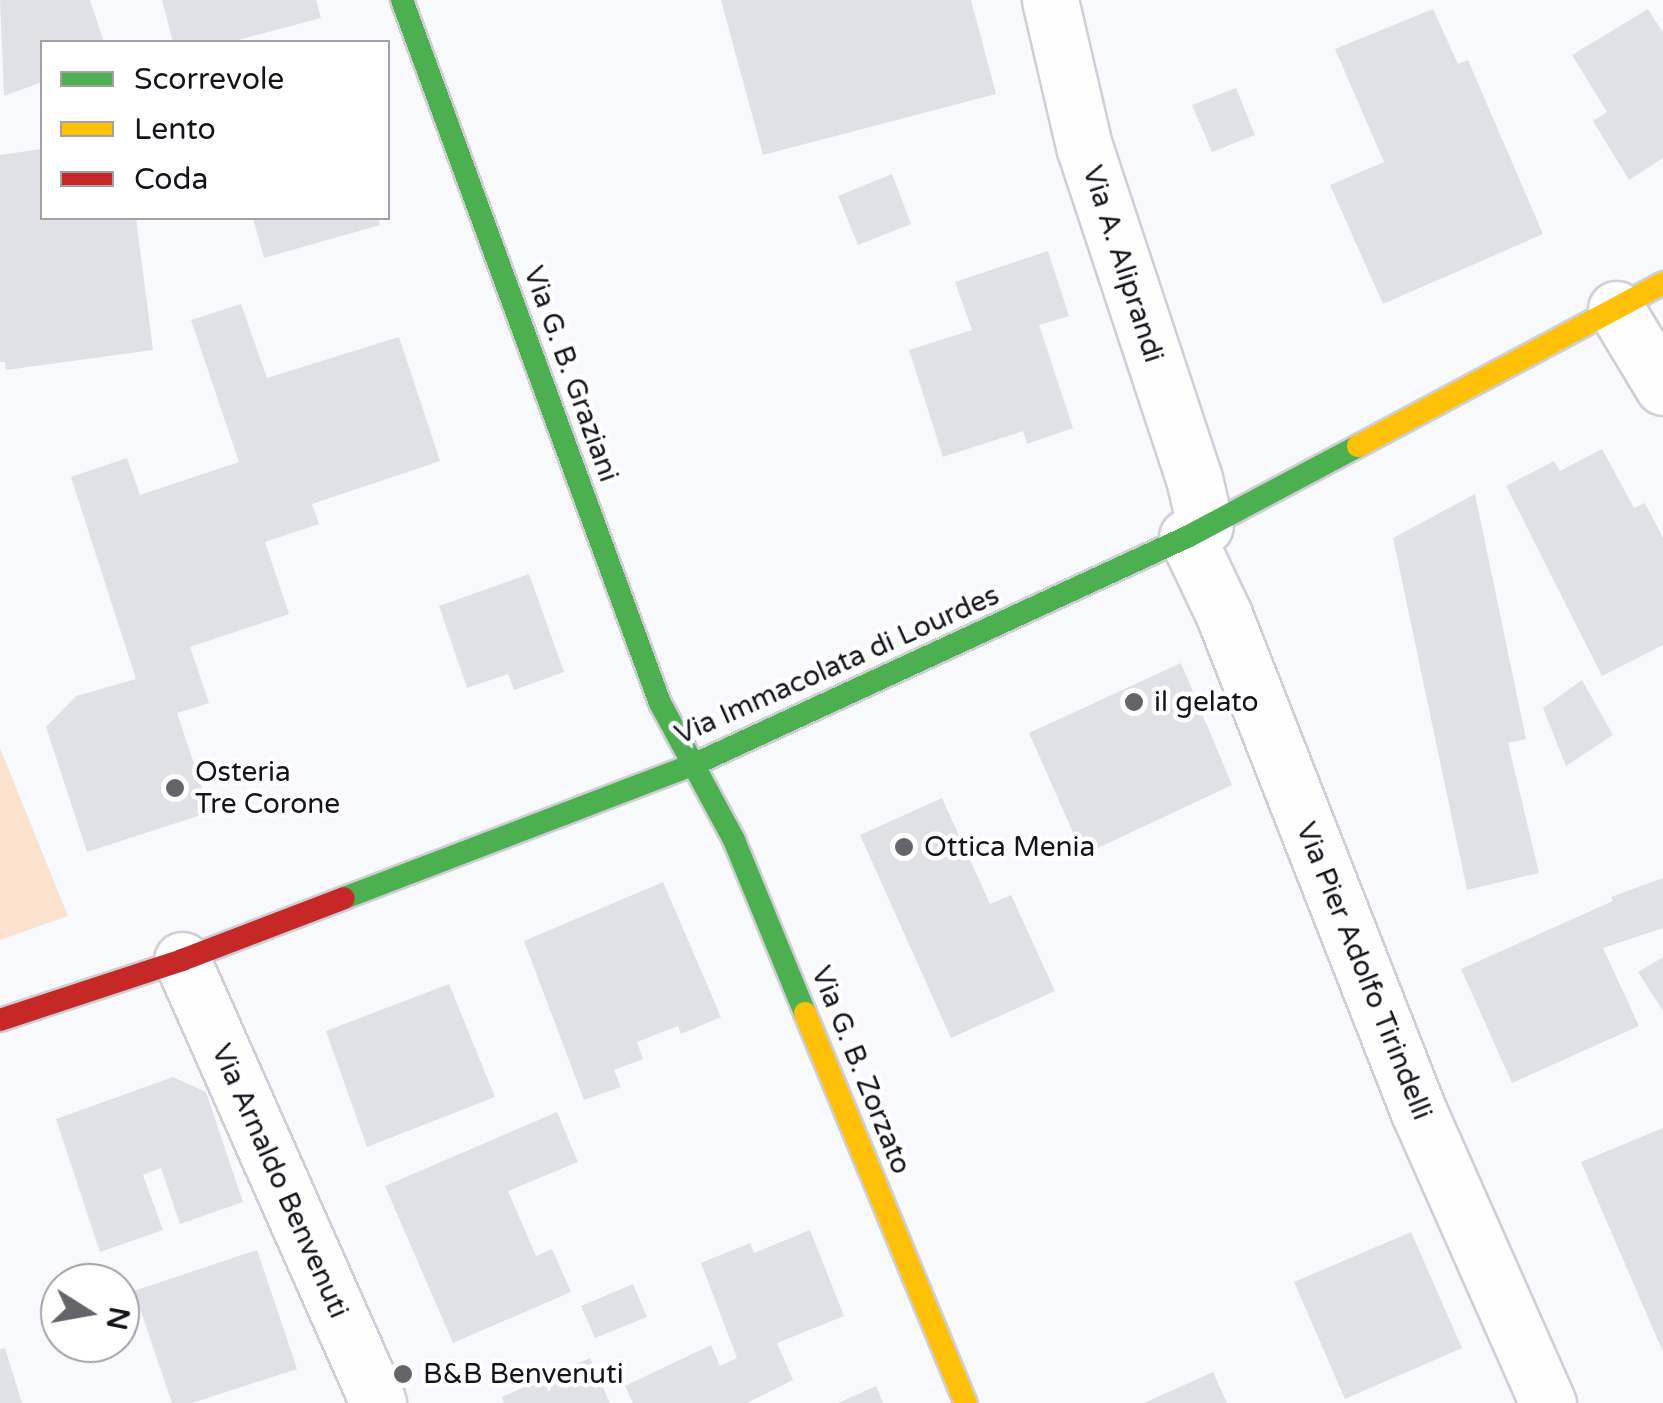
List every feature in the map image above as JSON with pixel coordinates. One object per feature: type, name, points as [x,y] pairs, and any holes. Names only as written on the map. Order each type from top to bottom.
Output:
[{"type":"street","name":"Via G. B. Graziani","points":[[402,0],[660,704],[693,765]]},
{"type":"street","name":"Via A. Aliprandi","points":[[1050,0],[1084,146],[1194,478],[1196,532]]},
{"type":"street","name":"Via Immacolata di Lourdes","points":[[0,1020],[182,960],[693,765],[1196,532],[1663,284]]},
{"type":"street","points":[[1616,310],[1663,387]]},
{"type":"street","name":"Via Pier Adolfo Tirindelli","points":[[1196,532],[1218,601],[1418,1110],[1548,1403]]},
{"type":"street","name":"Via G. B. Zorzato","points":[[693,765],[734,840],[966,1403]]},
{"type":"street","name":"Via Arnaldo Benvenuti","points":[[182,960],[378,1403]]},
{"type":"shaded area","points":[[0,748],[68,916],[0,940]]},
{"type":"building","points":[[0,0],[90,0],[103,40],[40,40],[40,83],[4,96]]},
{"type":"building","points":[[162,0],[316,0],[321,18],[238,40],[172,40]]},
{"type":"building","points":[[721,0],[971,0],[996,94],[763,155]]},
{"type":"building","points":[[1433,9],[1458,64],[1468,60],[1543,234],[1383,304],[1330,185],[1384,162],[1335,49]]},
{"type":"building","points":[[1648,9],[1663,33],[1663,158],[1629,180],[1593,121],[1607,112],[1572,55]]},
{"type":"building","points":[[1236,88],[1255,135],[1212,152],[1192,105]]},
{"type":"building","points":[[40,149],[40,220],[136,220],[153,350],[6,370],[5,362],[0,362],[0,155]]},
{"type":"building","points":[[892,174],[911,224],[858,245],[838,196]]},
{"type":"building","points":[[254,220],[379,220],[380,225],[264,258]]},
{"type":"building","points":[[1048,251],[1069,316],[1039,325],[1073,428],[1027,444],[1023,431],[943,457],[909,350],[972,330],[955,282]]},
{"type":"building","points":[[241,304],[267,378],[399,337],[440,461],[312,504],[319,524],[265,542],[289,614],[190,647],[209,703],[177,713],[210,812],[87,852],[46,727],[76,696],[136,679],[71,477],[127,458],[140,495],[239,462],[191,320]]},
{"type":"building","points":[[1602,449],[1634,508],[1645,503],[1663,538],[1663,645],[1602,676],[1506,486],[1554,461],[1560,471]]},
{"type":"building","points":[[1475,494],[1526,739],[1508,743],[1539,873],[1467,890],[1393,538]]},
{"type":"building","points":[[529,574],[564,672],[514,690],[508,674],[467,688],[439,606]]},
{"type":"building","points":[[1181,663],[1232,785],[1083,855],[1029,733]]},
{"type":"building","points":[[1582,680],[1613,735],[1566,766],[1543,708]]},
{"type":"building","points":[[942,798],[990,904],[1011,895],[1055,991],[951,1038],[860,835]]},
{"type":"building","points":[[1663,878],[1663,928],[1603,948],[1639,1026],[1512,1083],[1461,969],[1613,901],[1611,897]]},
{"type":"building","points":[[663,882],[721,1017],[681,1034],[678,1026],[637,1042],[643,1059],[614,1070],[621,1087],[584,1100],[524,941]]},
{"type":"building","points":[[1663,957],[1663,1011],[1638,972]]},
{"type":"building","points":[[449,984],[495,1097],[367,1147],[326,1031]]},
{"type":"building","points":[[173,1077],[206,1092],[243,1202],[180,1224],[161,1168],[143,1175],[163,1230],[100,1252],[56,1119]]},
{"type":"building","points":[[557,1112],[578,1162],[508,1191],[536,1256],[552,1249],[571,1292],[453,1343],[385,1186]]},
{"type":"building","points":[[1663,1128],[1663,1352],[1581,1162]]},
{"type":"building","points":[[810,1230],[844,1316],[777,1343],[793,1380],[747,1403],[633,1403],[625,1386],[711,1345],[720,1366],[737,1358],[701,1263],[750,1243],[754,1253]]},
{"type":"building","points":[[1411,1232],[1462,1348],[1345,1399],[1294,1282]]},
{"type":"building","points":[[257,1250],[297,1369],[192,1403],[172,1403],[140,1309],[140,1289]]},
{"type":"building","points":[[633,1284],[647,1317],[595,1338],[581,1306]]},
{"type":"building","points":[[5,1348],[22,1403],[0,1403],[0,1349]]},
{"type":"building","points":[[590,1358],[610,1403],[504,1403],[502,1397]]},
{"type":"building","points":[[1213,1372],[1227,1403],[1144,1403]]},
{"type":"building","points":[[876,1386],[883,1403],[838,1403]]},
{"type":"traffic: fast","points":[[402,0],[660,703],[734,840],[805,1013]]},
{"type":"traffic: fast","points":[[344,898],[693,765],[1187,537],[1358,446]]},
{"type":"traffic: slow","points":[[1358,446],[1663,283]]},
{"type":"traffic: slow","points":[[805,1013],[966,1403]]},
{"type":"traffic: jam","points":[[0,1020],[182,960],[344,898]]},
{"type":"place","name":"il gelato","points":[[1134,702]]},
{"type":"place","name":"Osteria Tre Corone","points":[[175,788]]},
{"type":"place","name":"Ottica Menia","points":[[904,847]]},
{"type":"place","name":"B&B Benvenuti","points":[[403,1374]]}]
